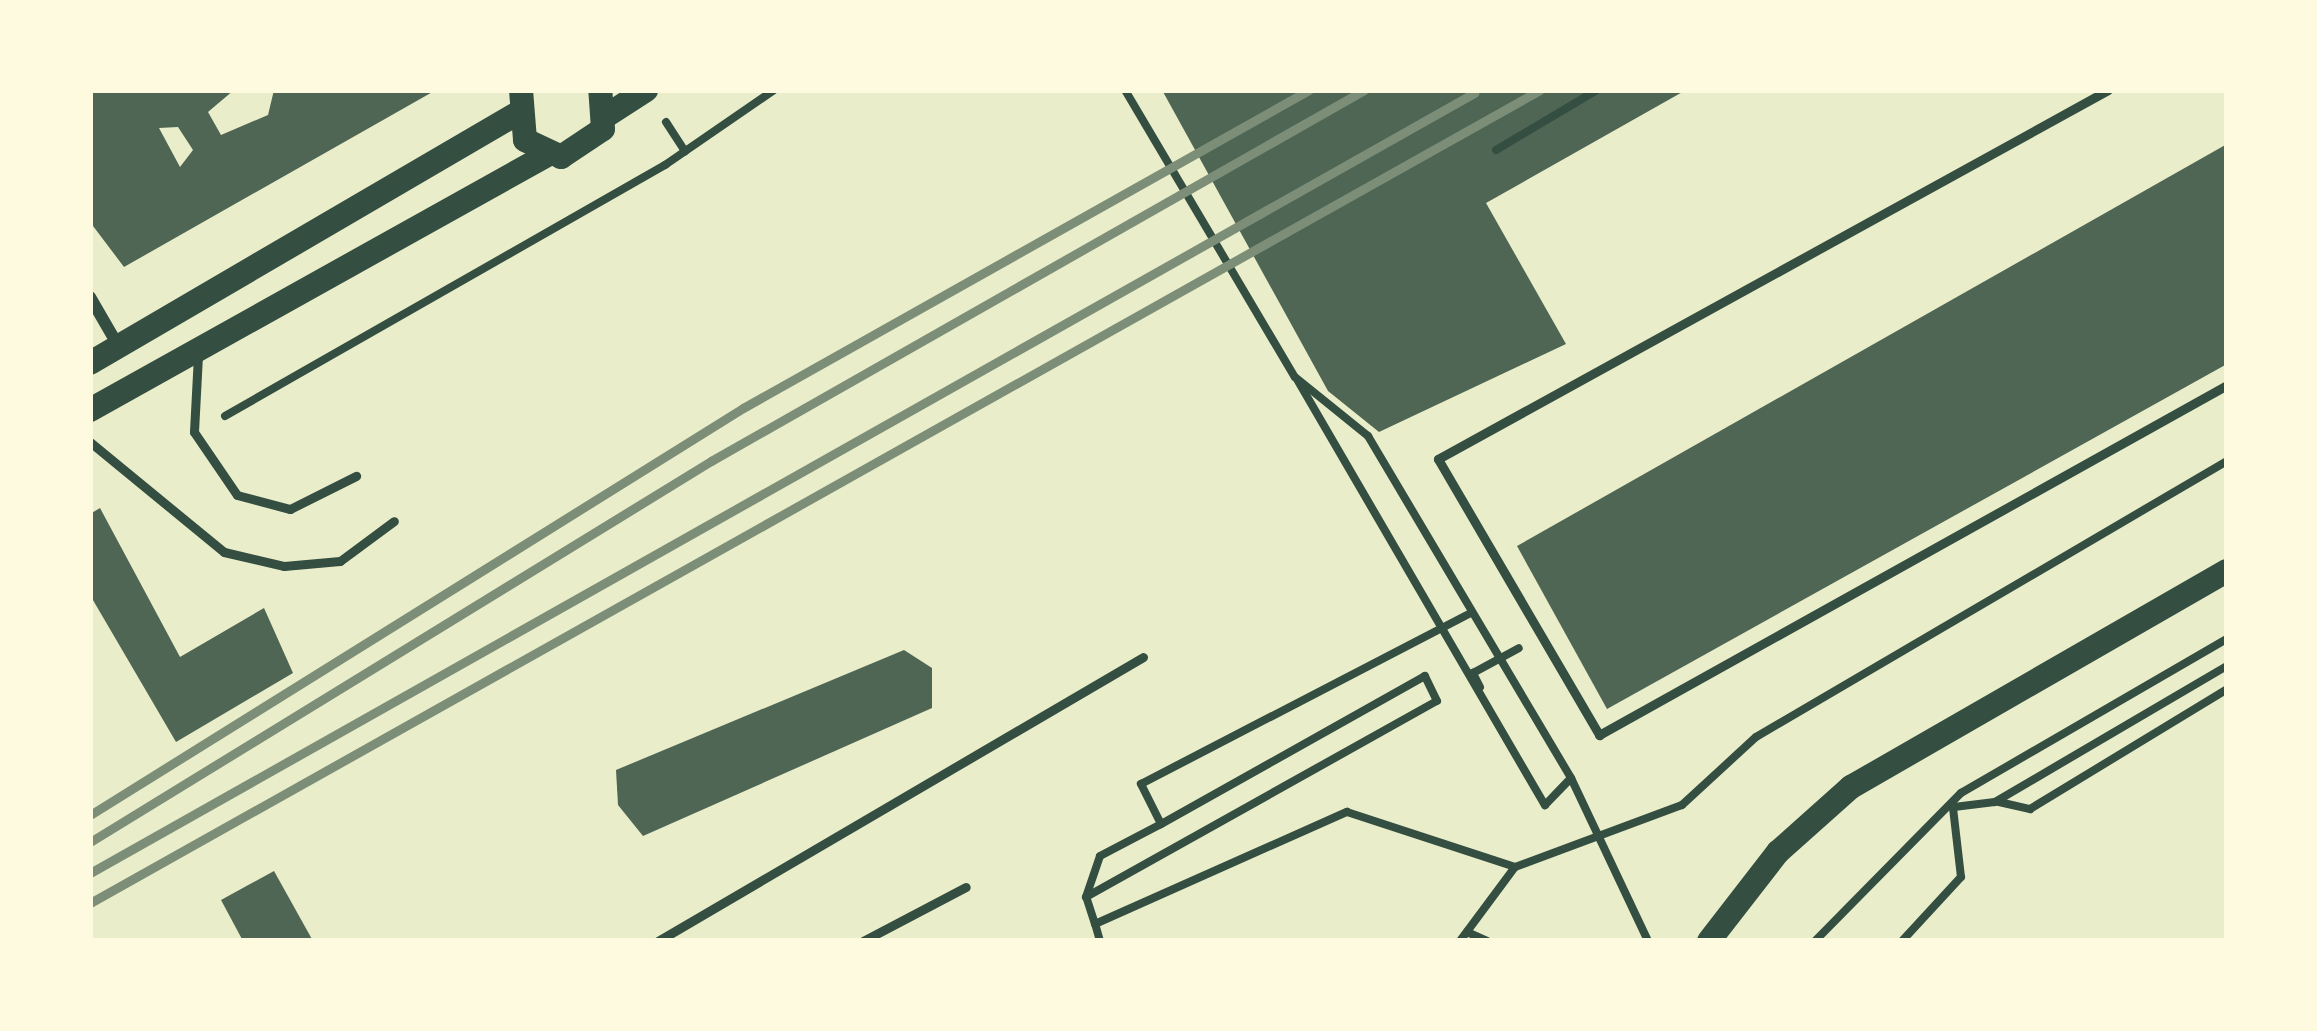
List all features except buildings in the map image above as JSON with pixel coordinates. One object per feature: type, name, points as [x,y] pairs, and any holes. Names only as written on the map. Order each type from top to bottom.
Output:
[{"type":"main road","points":[[600,90],[606,116]]},
{"type":"main road","points":[[90,410],[547,155],[586,149],[606,116],[646,90]]},
{"type":"main road","points":[[90,363],[518,102],[547,155]]},
{"type":"main road","points":[[1709,941],[1778,852],[1851,788],[2227,571]]},
{"type":"street","points":[[90,297],[119,346]]},
{"type":"lane","points":[[2108,90],[1438,459],[1599,735],[2227,386]]},
{"type":"lane","points":[[198,350],[194,432],[237,495],[290,508],[356,476]]},
{"type":"lane","points":[[90,442],[224,552],[284,566],[340,561],[394,520]]},
{"type":"lane","points":[[658,941],[1143,657]]},
{"type":"lane","points":[[863,941],[966,887]]},
{"type":"path","points":[[225,416],[685,151],[774,90]]},
{"type":"path","points":[[1125,90],[1545,805]]},
{"type":"path","points":[[1496,150],[1597,90]]},
{"type":"path","points":[[666,122],[685,151]]},
{"type":"path","points":[[1295,376],[1368,436],[1571,778],[1594,839],[1648,941]]},
{"type":"path","points":[[1487,941],[1463,937],[1515,867],[1682,805],[1756,737],[2227,461]]},
{"type":"path","points":[[1161,824],[1141,784],[1471,613]]},
{"type":"path","points":[[1539,637],[1473,673],[1545,805]]},
{"type":"path","points":[[1815,941],[1953,807],[2227,639]]},
{"type":"path","points":[[1995,802],[2227,666]]},
{"type":"path","points":[[1086,897],[1437,701],[1425,676],[1100,856],[1086,897],[1100,941]]},
{"type":"path","points":[[1953,807],[1995,802],[2030,809],[2227,689]]},
{"type":"path","points":[[1545,805],[1571,778]]},
{"type":"path","points":[[1902,941],[1961,877],[1953,807]]},
{"type":"path","points":[[1095,924],[1347,812],[1515,867]]},
{"type":"railway","points":[[90,815],[743,408],[1309,90]]},
{"type":"railway","points":[[90,842],[711,461],[1364,90]]},
{"type":"railway","points":[[90,903],[1540,90]]},
{"type":"railway","points":[[90,873],[1474,93]]}]
